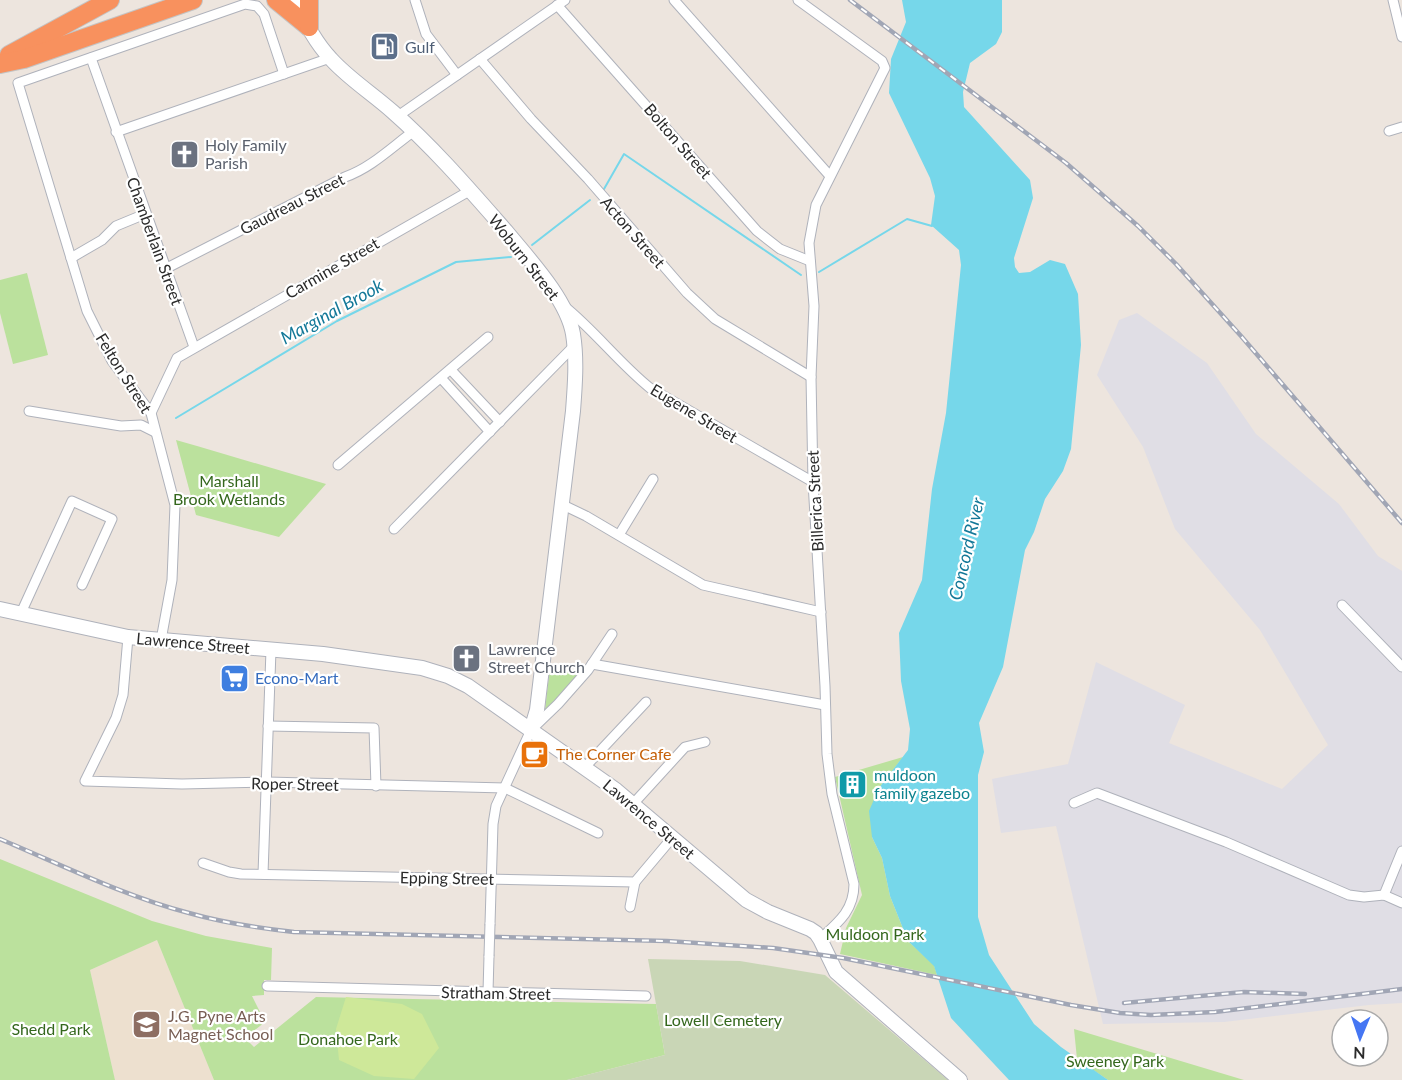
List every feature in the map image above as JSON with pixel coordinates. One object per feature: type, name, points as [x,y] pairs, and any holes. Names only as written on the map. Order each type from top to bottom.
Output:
[{"type":"highway","points":[[0,62],[110,0]]},
{"type":"highway","points":[[0,62],[24,59],[193,0]]},
{"type":"highway","points":[[276,0],[309,27]]},
{"type":"highway","points":[[309,0],[309,27]]},
{"type":"main road","name":"Woburn Street","points":[[296,0],[309,27],[330,58],[414,131],[471,190],[544,277],[561,304],[573,333],[576,380],[537,710],[531,730]]},
{"type":"main road","name":"Lawrence Street","points":[[0,609],[128,637],[323,654],[422,668],[448,676],[468,686],[585,767],[633,804],[746,900],[768,912],[810,929],[820,939]]},
{"type":"main road","points":[[820,939],[836,972],[960,1080]]},
{"type":"street","points":[[416,0],[426,34],[457,75]]},
{"type":"street","points":[[674,0],[830,176]]},
{"type":"street","name":"Billerica Street","points":[[798,0],[885,68],[816,205],[812,221],[810,261],[814,306],[811,377],[813,482],[826,754],[852,870],[854,893],[844,918],[820,939]]},
{"type":"street","points":[[1393,0],[1402,35]]},
{"type":"street","points":[[398,116],[561,3]]},
{"type":"street","name":"Bolton Street","points":[[561,3],[757,231],[780,249],[810,261]]},
{"type":"street","points":[[91,58],[245,4],[257,6],[264,14],[284,74]]},
{"type":"street","name":"Chamberlain Street","points":[[91,58],[194,347]]},
{"type":"street","name":"Felton Street","points":[[91,58],[18,83],[87,311],[112,361],[151,412],[175,505],[172,580],[161,640]]},
{"type":"street","points":[[116,132],[330,58]]},
{"type":"street","name":"Acton Street","points":[[480,59],[687,293],[715,319],[811,377]]},
{"type":"street","points":[[1389,130],[1402,127]]},
{"type":"street","name":"Gaudreau Street","points":[[165,269],[357,173],[414,131]]},
{"type":"street","name":"Carmine Street","points":[[194,347],[471,190]]},
{"type":"street","points":[[71,258],[102,240],[116,226],[145,214]]},
{"type":"street","name":"Eugene Street","points":[[561,304],[584,322],[650,388],[813,482]]},
{"type":"street","points":[[338,465],[488,337]]},
{"type":"street","points":[[151,412],[177,358],[194,347]]},
{"type":"street","points":[[394,529],[573,347]]},
{"type":"street","points":[[451,370],[500,422]]},
{"type":"street","points":[[441,378],[490,432]]},
{"type":"street","points":[[29,411],[122,426],[141,425],[155,432]]},
{"type":"street","points":[[619,535],[652,479]]},
{"type":"street","points":[[21,613],[72,501],[112,519],[82,585]]},
{"type":"street","points":[[561,504],[586,516],[704,585],[821,612]]},
{"type":"street","points":[[1342,605],[1402,667]]},
{"type":"street","points":[[488,992],[494,815],[531,730],[558,704],[592,664],[612,634]]},
{"type":"street","name":"Roper Street","points":[[128,637],[123,695],[116,718],[85,781],[182,784],[267,782],[505,788]]},
{"type":"street","points":[[263,874],[271,650]]},
{"type":"street","points":[[592,664],[825,705]]},
{"type":"street","points":[[585,767],[646,702]]},
{"type":"street","points":[[268,726],[374,728],[376,786]]},
{"type":"street","points":[[633,804],[685,747],[705,741]]},
{"type":"street","points":[[505,788],[598,833]]},
{"type":"street","points":[[1074,803],[1097,794],[1211,836],[1349,895],[1364,897],[1384,895],[1402,903]]},
{"type":"street","points":[[630,907],[635,882],[672,838]]},
{"type":"street","points":[[1384,895],[1402,851]]},
{"type":"street","name":"Epping Street","points":[[204,863],[229,872],[263,874],[635,882]]},
{"type":"street","name":"Stratham Street","points":[[267,987],[646,996]]},
{"type":"shaded area","points":[[1137,313],[1207,363],[1256,434],[1339,504],[1378,556],[1402,571],[1402,1003],[1330,1008],[1224,1022],[1103,1024],[1056,826],[1001,833],[992,779],[1068,764],[1096,662],[1185,705],[1169,743],[1282,789],[1328,745],[1260,630],[1175,529],[1143,447],[1097,375],[1119,320]]},
{"type":"shaded area","name":"J.G. Pyne Arts Magnet School","points":[[157,940],[214,1080],[115,1080],[90,970]]},
{"type":"green space","points":[[27,273],[48,355],[13,364],[0,313],[0,280]]},
{"type":"green space","name":"Marshall Brook Wetlands","points":[[176,440],[326,484],[279,537],[196,515]]},
{"type":"green space","points":[[550,667],[580,675],[545,710]]},
{"type":"green space","name":"Muldoon Park","points":[[903,757],[879,788],[872,837],[882,858],[890,896],[908,941],[934,965],[937,975],[840,954],[846,928],[862,895],[835,777]]},
{"type":"green space","name":"Donahoe Park","points":[[0,859],[152,921],[206,936],[272,948],[271,980],[264,980],[264,995],[252,996],[265,1022],[245,1038],[254,1047],[316,997],[656,1004],[665,1055],[567,1080],[214,1080],[157,940],[90,970],[115,1080],[0,1080]]},
{"type":"green space","name":"Lowell Cemetery","points":[[648,959],[740,961],[825,975],[948,1080],[567,1080],[665,1055]]},
{"type":"green space","points":[[346,997],[402,1004],[422,1014],[439,1048],[414,1079],[374,1076],[339,1060],[336,1029]]},
{"type":"green space","name":"Sweeney Park","points":[[1074,1029],[1244,1080],[1108,1080],[1077,1059]]},
{"type":"water","name":"Concord River","points":[[902,0],[1002,0],[1002,32],[996,44],[970,63],[963,92],[964,107],[1030,180],[1033,198],[1014,258],[1015,267],[1019,273],[1030,272],[1050,260],[1065,264],[1078,294],[1081,345],[1071,449],[1063,471],[1045,499],[1034,532],[1025,550],[1003,667],[979,723],[984,752],[978,775],[978,917],[989,955],[1034,1024],[1061,1047],[1108,1080],[1009,1080],[951,1018],[934,966],[908,941],[890,896],[882,858],[872,837],[869,811],[879,788],[908,750],[910,729],[901,681],[899,633],[922,580],[932,489],[946,413],[961,265],[959,250],[931,225],[935,196],[930,178],[889,93],[891,59],[906,22]]},
{"type":"waterway","name":"Marginal Brook","points":[[604,189],[624,154],[801,275]]},
{"type":"waterway","name":"Marginal Brook","points":[[532,245],[590,200]]},
{"type":"waterway","name":"Marginal Brook","points":[[819,272],[907,219],[932,226]]},
{"type":"waterway","name":"Marginal Brook","points":[[176,418],[337,321],[456,262],[511,257]]},
{"type":"railway","points":[[850,0],[1066,163],[1138,226],[1241,336],[1402,523]]},
{"type":"railway","points":[[0,839],[93,879],[165,906],[202,917],[294,932],[667,941],[773,948],[843,958],[1071,1005],[1120,1013],[1151,1015],[1215,1012],[1402,989]]},
{"type":"railway","points":[[1124,1003],[1244,992],[1305,994]]},
{"type":"place","name":"Gulf","points":[[384,47]]},
{"type":"place","name":"Holy Family Parish","points":[[184,154]]},
{"type":"place","name":"Lawrence Street Church","points":[[467,658]]},
{"type":"place","name":"Econo-Mart","points":[[234,678]]},
{"type":"place","name":"The Corner Cafe","points":[[535,754]]},
{"type":"place","name":"muldoon family gazebo","points":[[853,784]]},
{"type":"place","name":"J.G. Pyne Arts Magnet School","points":[[147,1025]]},
{"type":"park label","name":"Shedd Park","points":[[51,1029]]}]
